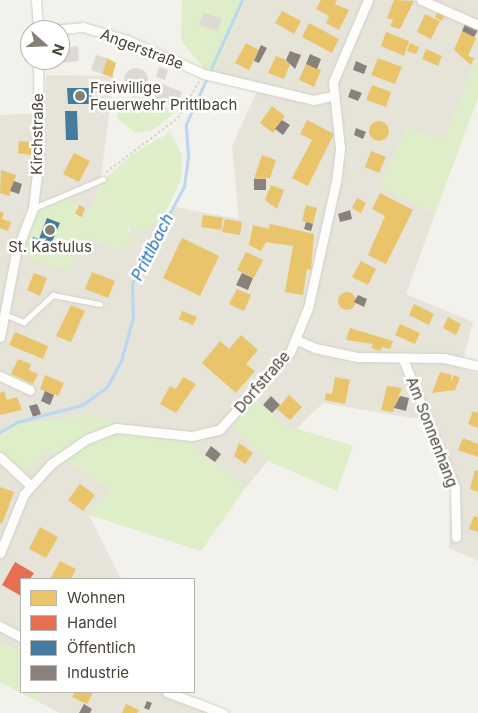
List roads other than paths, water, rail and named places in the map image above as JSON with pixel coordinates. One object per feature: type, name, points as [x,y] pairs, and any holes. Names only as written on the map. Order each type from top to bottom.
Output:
[{"type":"street","points":[[36,0],[37,20]]},
{"type":"street","name":"Dorfstraße","points":[[0,553],[30,485],[51,464],[98,433],[140,428],[192,436],[219,430],[297,340],[308,308],[339,166],[332,96],[338,64],[368,0]]},
{"type":"street","points":[[422,0],[478,25]]},
{"type":"street","name":"Angerstraße","points":[[70,28],[83,27],[127,40],[204,74],[215,75],[312,100],[332,96]]},
{"type":"street","name":"Kirchstraße","points":[[0,337],[16,252],[33,208],[39,156],[38,70]]},
{"type":"street","points":[[297,340],[315,348],[357,357],[444,358],[478,366]]},
{"type":"street","name":"Am Sonnenhang","points":[[403,359],[456,488],[456,537]]},
{"type":"street","points":[[0,376],[30,390]]},
{"type":"street","points":[[0,457],[30,485]]},
{"type":"street","points":[[0,626],[20,636]]},
{"type":"street","points":[[170,693],[223,713]]},
{"type":"lane","points":[[33,208],[103,179]]},
{"type":"lane","points":[[4,314],[24,322],[53,295],[100,304]]},
{"type":"waterway","name":"Prittlbach","points":[[0,432],[17,422],[82,405],[107,387],[121,361],[133,317],[132,284],[184,186],[188,156],[186,124],[242,0]]},
{"type":"place","name":"Freiwillige Feuerwehr Prittlbach","points":[[80,96]]},
{"type":"place","name":"St. Kastulus","points":[[50,230]]}]
